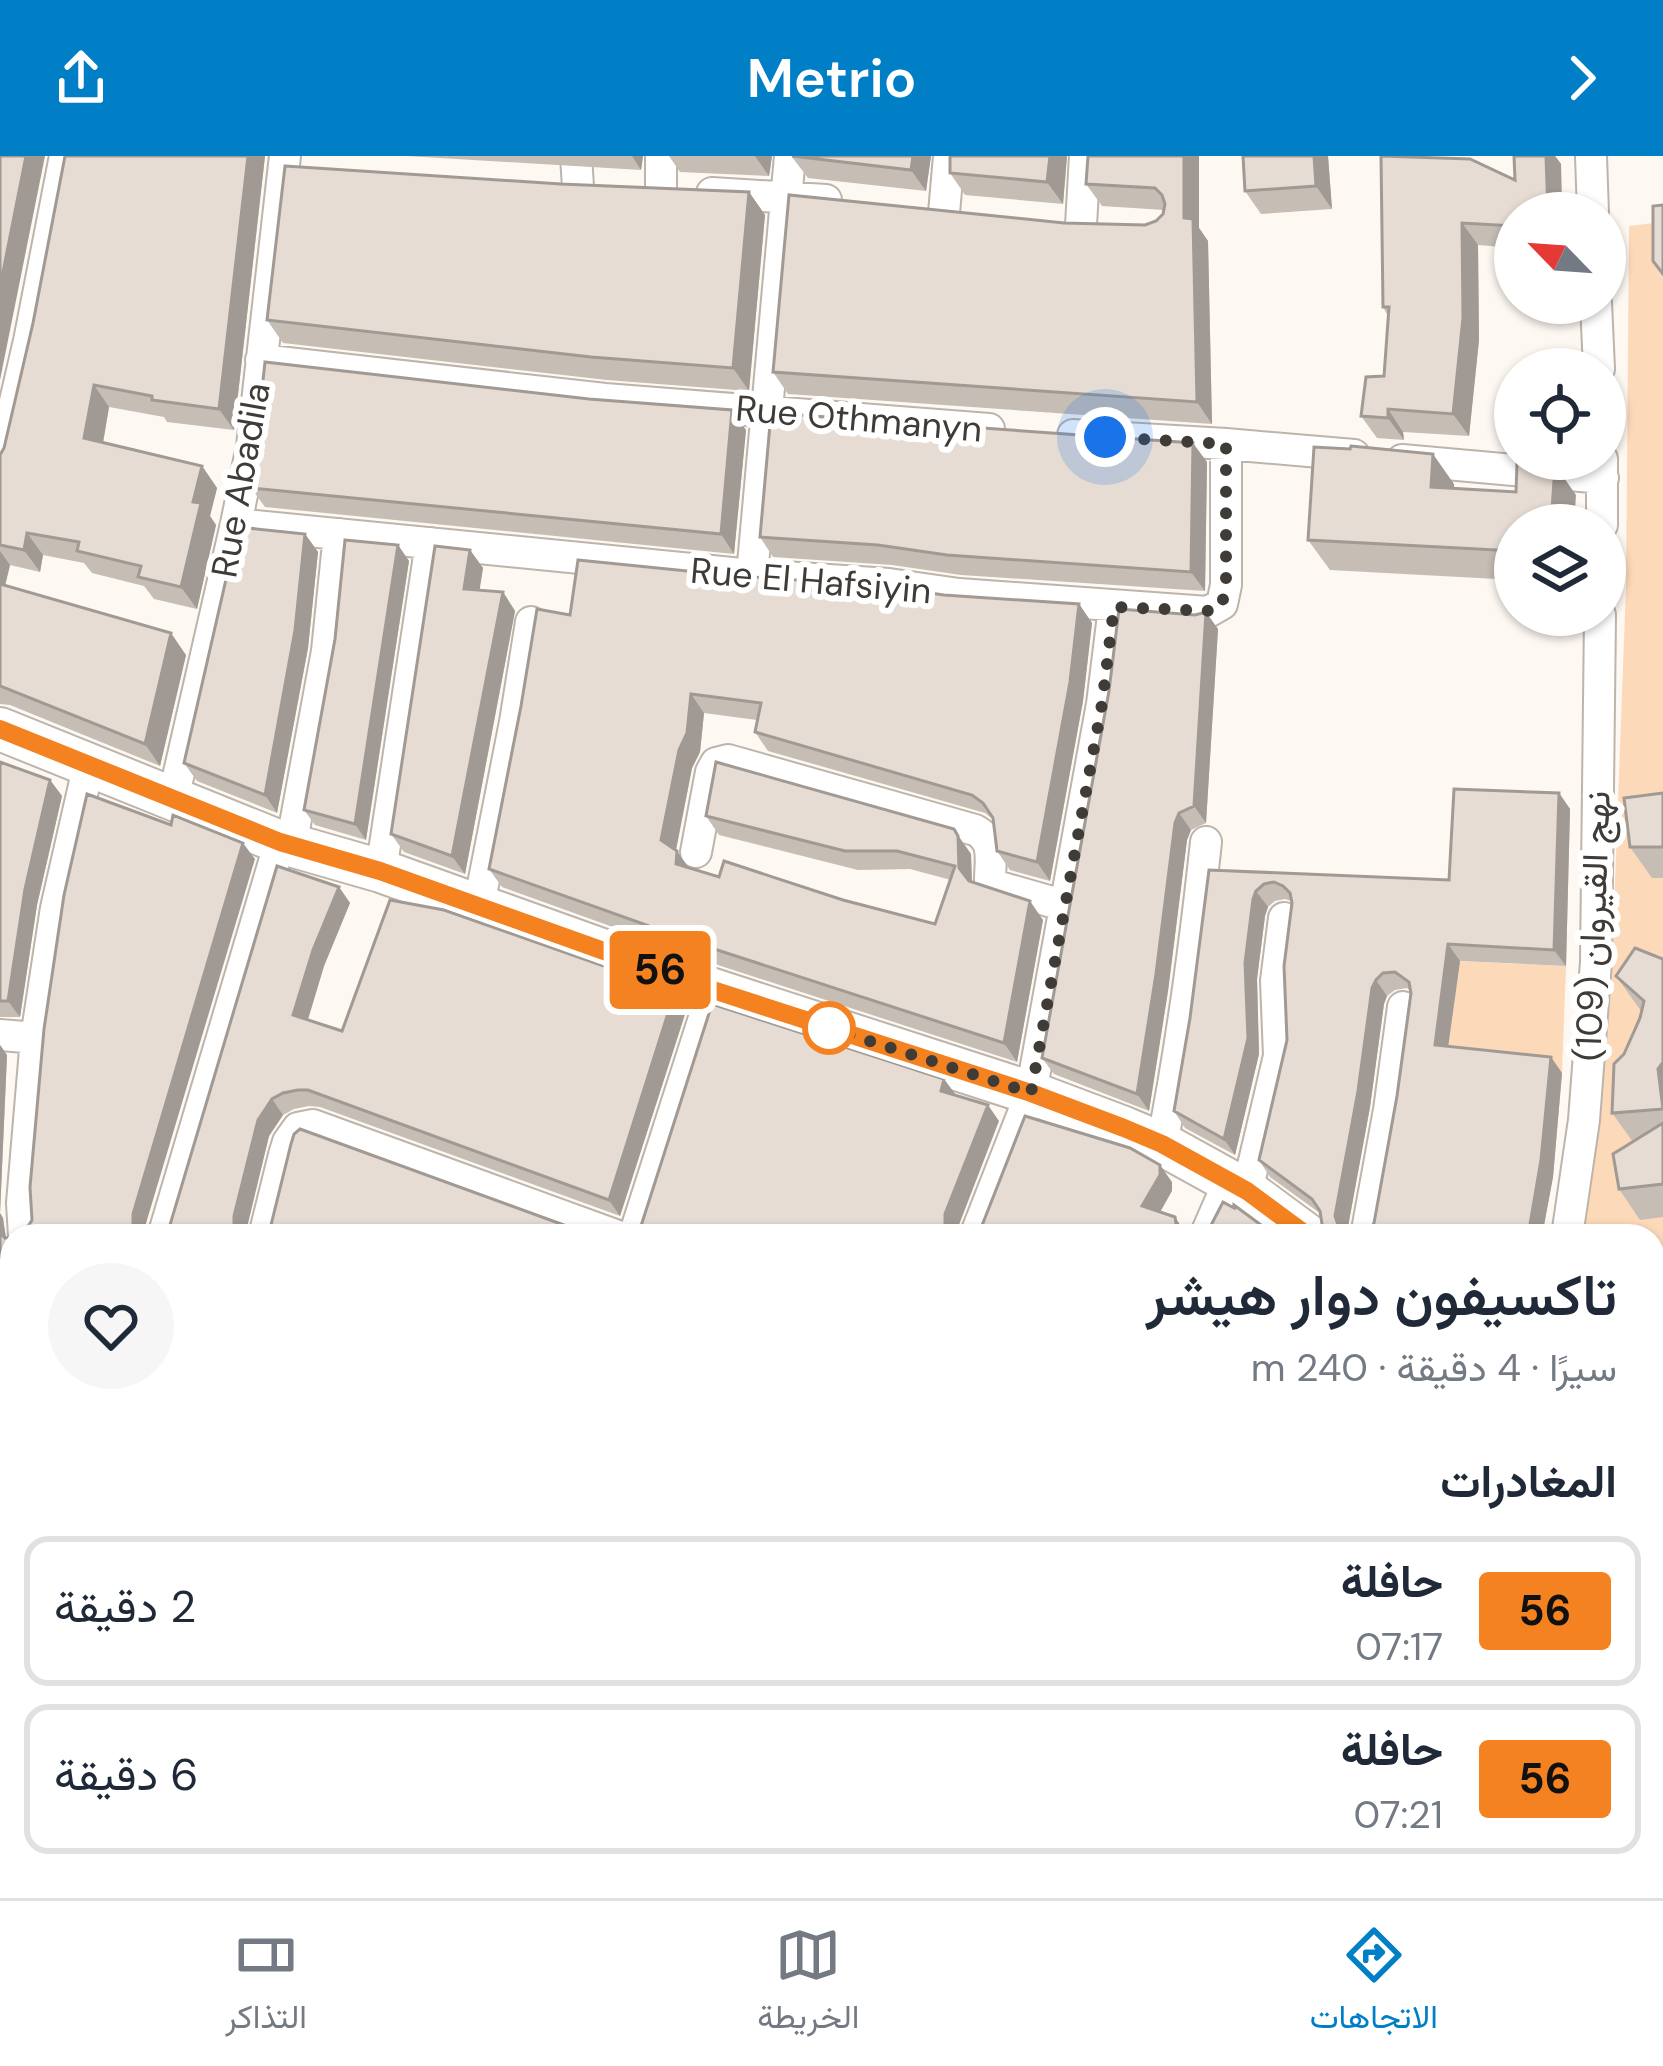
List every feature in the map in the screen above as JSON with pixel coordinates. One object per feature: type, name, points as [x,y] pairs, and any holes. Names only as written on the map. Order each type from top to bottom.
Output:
[{"type":"street","points":[[0,466],[65,156]]},
{"type":"street","points":[[662,156],[650,191],[855,203]]},
{"type":"street","points":[[752,575],[790,156]]},
{"type":"street","points":[[944,213],[950,156]]},
{"type":"street","points":[[1080,224],[1085,156]]},
{"type":"street","points":[[1591,156],[1592,192]]},
{"type":"street","name":"Rue Abadila","points":[[173,799],[252,446],[292,164]]},
{"type":"street","name":"Rue Othmanyn","points":[[261,361],[605,399],[1015,431]]},
{"type":"street","points":[[1051,434],[1494,461]]},
{"type":"street","name":"Rue El Hafsiyin","points":[[236,524],[959,594],[1208,612],[1220,608],[1226,585],[1226,444]]},
{"type":"street","points":[[167,1224],[285,844],[327,651],[339,534]]},
{"type":"street","points":[[380,871],[431,543]]},
{"type":"street","points":[[980,1224],[1031,1093],[1102,704],[1114,607]]},
{"type":"street","points":[[479,905],[531,622]]},
{"type":"street","name":"نهج القيروان (109)","points":[[1569,1224],[1596,962],[1600,636]]},
{"type":"street","points":[[0,729],[285,844],[380,871],[713,990],[1031,1093],[1162,1144],[1238,1186],[1291,1224]]},
{"type":"street","points":[[695,852],[712,767],[728,760],[975,830],[990,844],[990,880],[996,886],[1066,905]]},
{"type":"street","points":[[23,1224],[35,1038],[56,908],[89,764]]},
{"type":"street","points":[[1162,1144],[1183,1036],[1206,842]]},
{"type":"street","points":[[1213,1224],[1238,1186],[1279,1056],[1276,981],[1284,919]]},
{"type":"street","points":[[638,1224],[713,990]]},
{"type":"street","points":[[1368,1224],[1403,1007]]},
{"type":"street","points":[[0,1035],[35,1038]]},
{"type":"street","points":[[267,1224],[288,1142],[305,1125],[585,1224]]},
{"type":"shaded area","points":[[1663,222],[1663,1224],[1581,1224],[1611,989],[1626,587],[1629,226]]},
{"type":"shaded area","points":[[1411,959],[1566,966],[1562,1073],[1446,1062],[1454,1002],[1411,999]]},
{"type":"building","points":[[0,156],[26,156],[0,287]]},
{"type":"building","points":[[65,156],[248,156],[219,409],[152,400],[152,396],[94,385],[84,438],[202,466],[193,502],[201,503],[181,587],[138,577],[141,566],[77,551],[79,542],[27,533],[24,550],[0,545],[0,455],[33,323]]},
{"type":"building","points":[[792,156],[913,156],[911,170]]},
{"type":"building","points":[[950,156],[1050,156],[1047,182],[950,173]]},
{"type":"building","points":[[1088,156],[1184,156],[1184,218],[1193,219],[1197,402],[773,372],[789,195],[1064,223],[1145,225],[1163,214],[1165,204],[1155,188],[1086,184]]},
{"type":"building","points":[[1243,156],[1314,156],[1316,186],[1245,191]]},
{"type":"building","points":[[1381,156],[1470,159],[1515,180],[1514,156],[1546,156],[1547,192],[1494,192],[1494,225],[1462,223],[1463,318],[1453,414],[1388,409],[1388,418],[1361,416],[1366,377],[1384,376],[1389,307],[1383,307]]},
{"type":"building","points":[[285,166],[749,192],[733,368],[591,357],[267,320]]},
{"type":"building","points":[[1663,205],[1663,274],[1653,261],[1653,206]]},
{"type":"building","points":[[265,362],[589,399],[732,410],[721,534],[251,488]]},
{"type":"building","points":[[771,413],[1193,443],[1191,572],[760,537]]},
{"type":"building","points":[[1314,447],[1433,454],[1431,487],[1516,492],[1516,480],[1554,480],[1552,504],[1494,504],[1494,550],[1308,540]]},
{"type":"building","points":[[238,527],[305,534],[295,630],[265,795],[184,763]]},
{"type":"building","points":[[345,540],[398,545],[355,824],[304,810],[335,639]]},
{"type":"building","points":[[435,546],[470,550],[464,589],[503,592],[452,856],[391,834]]},
{"type":"building","points":[[578,560],[1079,604],[1070,682],[1037,862],[997,851],[993,818],[972,795],[755,732],[761,703],[691,694],[687,733],[679,750],[661,840],[677,851],[676,864],[719,877],[724,861],[935,924],[955,866],[897,851],[845,851],[706,816],[716,762],[954,829],[959,868],[969,881],[1030,901],[1004,1043],[708,947],[489,869],[537,609],[570,615]]},
{"type":"building","points":[[0,584],[171,633],[145,744],[0,686]]},
{"type":"building","points":[[1119,609],[1206,612],[1194,806],[1179,813],[1175,823],[1137,1094],[1042,1058],[1109,691]]},
{"type":"building","points":[[0,762],[50,780],[25,889],[8,1001],[0,1001]]},
{"type":"building","points":[[1454,789],[1559,793],[1554,950],[1448,944],[1435,1045],[1551,1057],[1530,1224],[1374,1224],[1411,993],[1409,982],[1395,972],[1383,973],[1372,988],[1335,1216],[1338,1224],[1322,1224],[1312,1199],[1259,1160],[1287,1040],[1284,966],[1292,903],[1283,886],[1264,884],[1253,899],[1245,963],[1248,1038],[1224,1139],[1174,1111],[1209,870],[1449,880]]},
{"type":"building","points":[[1663,793],[1663,847],[1630,847],[1624,798]]},
{"type":"building","points":[[87,794],[171,825],[173,815],[243,843],[133,1224],[30,1224],[44,1029],[64,895]]},
{"type":"building","points":[[277,866],[339,887],[293,1015],[342,1031],[390,900],[444,910],[675,991],[609,1200],[298,1090],[272,1099],[258,1120],[234,1224],[170,1224]]},
{"type":"building","points":[[1635,948],[1663,959],[1663,1062],[1658,1069],[1663,1109],[1612,1113],[1614,1064],[1624,1054],[1644,1001],[1616,976]]},
{"type":"building","points":[[712,1004],[944,1079],[941,1091],[988,1105],[945,1224],[642,1224]]},
{"type":"building","points":[[1025,1116],[1130,1148],[1160,1165],[1160,1175],[1142,1206],[1175,1217],[1176,1224],[983,1224]]},
{"type":"building","points":[[1663,1123],[1663,1184],[1619,1189],[1613,1154]]},
{"type":"building","points":[[300,1129],[561,1224],[271,1224],[294,1134]]},
{"type":"building","points":[[1223,1202],[1260,1224],[1212,1224]]},
{"type":"bus line","name":"56","points":[[0,729],[280,842],[380,871],[713,990],[1124,1128],[1247,1191],[1292,1224]]},
{"type":"route","points":[[829,1028],[1031,1093],[1102,704],[1114,607],[1214,611],[1225,599],[1226,444],[1105,437]]}]
